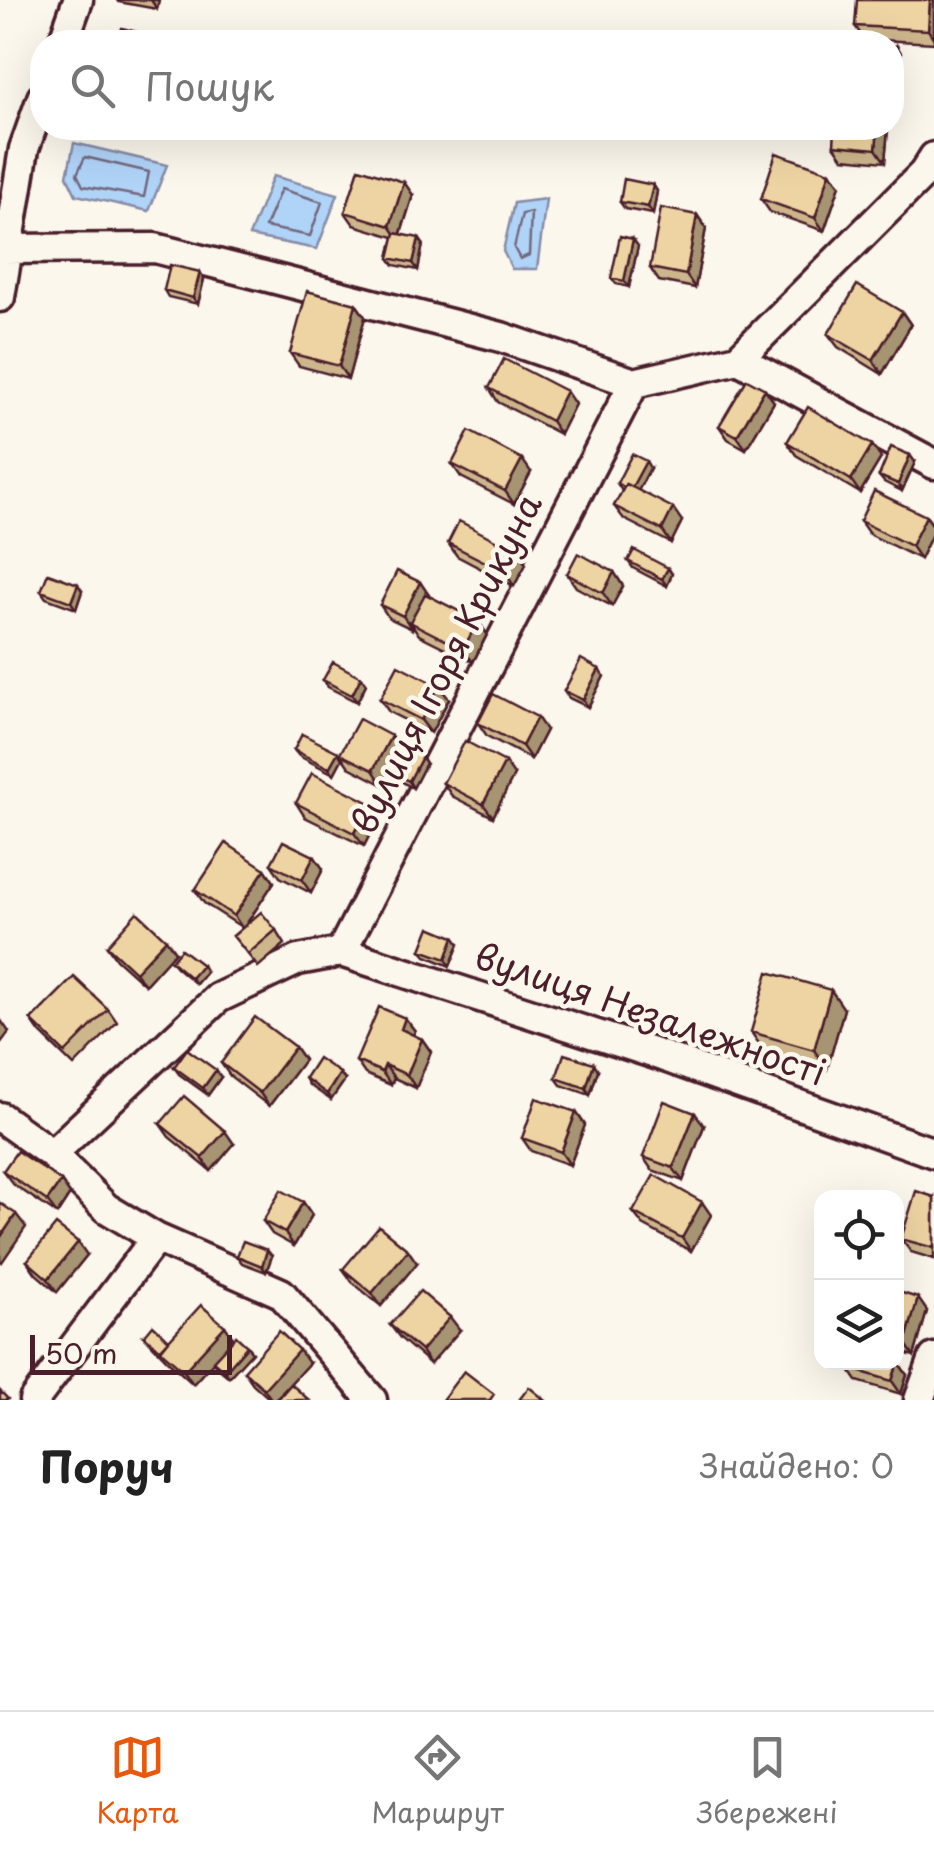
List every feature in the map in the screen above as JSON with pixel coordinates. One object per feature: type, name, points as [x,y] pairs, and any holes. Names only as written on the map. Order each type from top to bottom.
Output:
[{"type":"street","points":[[67,30],[78,0]]},
{"type":"street","points":[[0,297],[3,249],[30,132]]},
{"type":"street","points":[[3,249],[155,248],[483,332],[634,382],[738,359],[924,173],[934,157]]},
{"type":"street","points":[[738,359],[934,464]]},
{"type":"street","name":"вулиця Ігоря Крикуна","points":[[341,952],[634,382]]},
{"type":"street","points":[[52,1154],[218,998],[298,960],[341,952]]},
{"type":"street","name":"вулиця Незалежності","points":[[341,952],[662,1056],[934,1153]]},
{"type":"street","points":[[0,1117],[52,1154],[106,1208],[156,1238],[281,1294],[372,1400]]},
{"type":"street","points":[[34,1400],[156,1238]]},
{"type":"street","points":[[918,1400],[934,1358]]},
{"type":"water","points":[[74,143],[167,165],[149,211],[76,195],[67,176]]},
{"type":"water","points":[[273,176],[338,194],[317,249],[249,236]]},
{"type":"water","points":[[546,199],[537,269],[512,269],[503,251],[514,203]]},
{"type":"building","points":[[857,0],[930,0],[928,30],[855,26]]},
{"type":"building","points":[[834,140],[877,140],[876,149],[834,145]]},
{"type":"building","points":[[776,153],[830,172],[815,218],[761,199]]},
{"type":"building","points":[[359,168],[404,182],[390,226],[345,212]]},
{"type":"building","points":[[624,179],[653,185],[648,207],[620,202]]},
{"type":"building","points":[[661,208],[697,215],[686,275],[650,268]]},
{"type":"building","points":[[395,233],[419,238],[413,263],[389,258]]},
{"type":"building","points":[[620,236],[633,239],[624,281],[611,278]]},
{"type":"building","points":[[170,265],[200,272],[193,298],[164,290]]},
{"type":"building","points":[[857,285],[902,312],[873,360],[828,334]]},
{"type":"building","points":[[307,291],[356,304],[339,366],[290,353]]},
{"type":"building","points":[[504,359],[566,391],[551,421],[489,388]]},
{"type":"building","points":[[747,379],[765,389],[737,436],[719,426]]},
{"type":"building","points":[[808,407],[872,445],[851,480],[787,442]]},
{"type":"building","points":[[469,431],[522,459],[505,491],[452,464]]},
{"type":"building","points":[[891,447],[910,455],[898,484],[879,476]]},
{"type":"building","points":[[632,454],[646,461],[632,487],[624,487],[617,483]]},
{"type":"building","points":[[626,484],[673,508],[662,530],[614,506]]},
{"type":"building","points":[[874,491],[926,516],[911,546],[860,521]]},
{"type":"building","points":[[459,521],[516,551],[505,572],[448,543]]},
{"type":"building","points":[[634,550],[668,568],[662,579],[628,561]]},
{"type":"building","points":[[578,553],[614,572],[603,593],[567,574]]},
{"type":"building","points":[[397,571],[420,582],[403,616],[380,605]]},
{"type":"building","points":[[48,573],[78,584],[71,602],[41,591]]},
{"type":"building","points":[[425,594],[478,621],[463,649],[410,622]]},
{"type":"building","points":[[581,659],[599,669],[583,700],[564,691]]},
{"type":"building","points":[[333,662],[361,677],[352,695],[323,680]]},
{"type":"building","points":[[398,665],[439,686],[421,720],[380,699]]},
{"type":"building","points":[[493,694],[537,717],[522,746],[478,723]]},
{"type":"building","points":[[359,719],[391,736],[373,770],[340,754]]},
{"type":"building","points":[[302,734],[338,752],[329,768],[294,750]]},
{"type":"building","points":[[465,741],[505,762],[483,804],[443,783]]},
{"type":"building","points":[[407,749],[422,757],[409,781],[395,774]]},
{"type":"building","points":[[312,773],[370,803],[354,833],[296,803]]},
{"type":"building","points":[[283,841],[314,856],[302,880],[271,864]]},
{"type":"building","points":[[226,843],[265,869],[234,916],[195,890]]},
{"type":"building","points":[[137,912],[166,939],[135,972],[107,946]]},
{"type":"building","points":[[261,912],[276,930],[248,954],[233,936]]},
{"type":"building","points":[[430,927],[454,937],[446,959],[421,950]]},
{"type":"building","points":[[181,949],[202,965],[191,978],[171,961]]},
{"type":"building","points":[[768,972],[831,990],[814,1050],[751,1032]]},
{"type":"building","points":[[74,977],[108,1009],[65,1053],[31,1020]]},
{"type":"building","points":[[379,1007],[405,1018],[401,1029],[422,1039],[407,1075],[385,1065],[382,1072],[356,1061]]},
{"type":"building","points":[[255,1017],[295,1047],[260,1093],[221,1063]]},
{"type":"building","points":[[187,1049],[216,1070],[203,1088],[174,1067]]},
{"type":"building","points":[[564,1054],[594,1063],[586,1088],[556,1078]]},
{"type":"building","points":[[318,1058],[340,1073],[327,1094],[305,1078]]},
{"type":"building","points":[[184,1096],[225,1131],[202,1158],[160,1124]]},
{"type":"building","points":[[536,1098],[576,1112],[561,1152],[522,1138]]},
{"type":"building","points":[[664,1101],[695,1113],[673,1168],[643,1157]]},
{"type":"building","points":[[17,1151],[61,1181],[47,1201],[3,1171]]},
{"type":"building","points":[[654,1175],[702,1202],[682,1238],[633,1212]]},
{"type":"building","points":[[281,1190],[303,1202],[285,1233],[263,1221]]},
{"type":"building","points":[[916,1191],[934,1197],[934,1248],[904,1240]]},
{"type":"building","points":[[0,1203],[16,1214],[0,1238]]},
{"type":"building","points":[[56,1225],[78,1242],[48,1279],[27,1261]]},
{"type":"building","points":[[379,1226],[408,1250],[372,1293],[343,1269]]},
{"type":"building","points":[[243,1241],[267,1250],[262,1266],[237,1256]]},
{"type":"building","points":[[420,1291],[450,1317],[421,1351],[390,1325]]},
{"type":"building","points":[[904,1294],[918,1298],[904,1343]]},
{"type":"building","points":[[201,1305],[225,1326],[184,1371],[160,1350]]},
{"type":"building","points":[[153,1325],[169,1340],[161,1350],[144,1336]]},
{"type":"building","points":[[279,1331],[299,1350],[264,1389],[244,1371]]},
{"type":"building","points":[[236,1336],[247,1346],[225,1371],[213,1361]]},
{"type":"building","points":[[855,1370],[895,1370],[892,1381]]},
{"type":"building","points":[[464,1371],[494,1394],[490,1400],[442,1400]]},
{"type":"building","points":[[291,1384],[309,1400],[277,1400]]},
{"type":"building","points":[[529,1387],[545,1400],[519,1400]]}]
